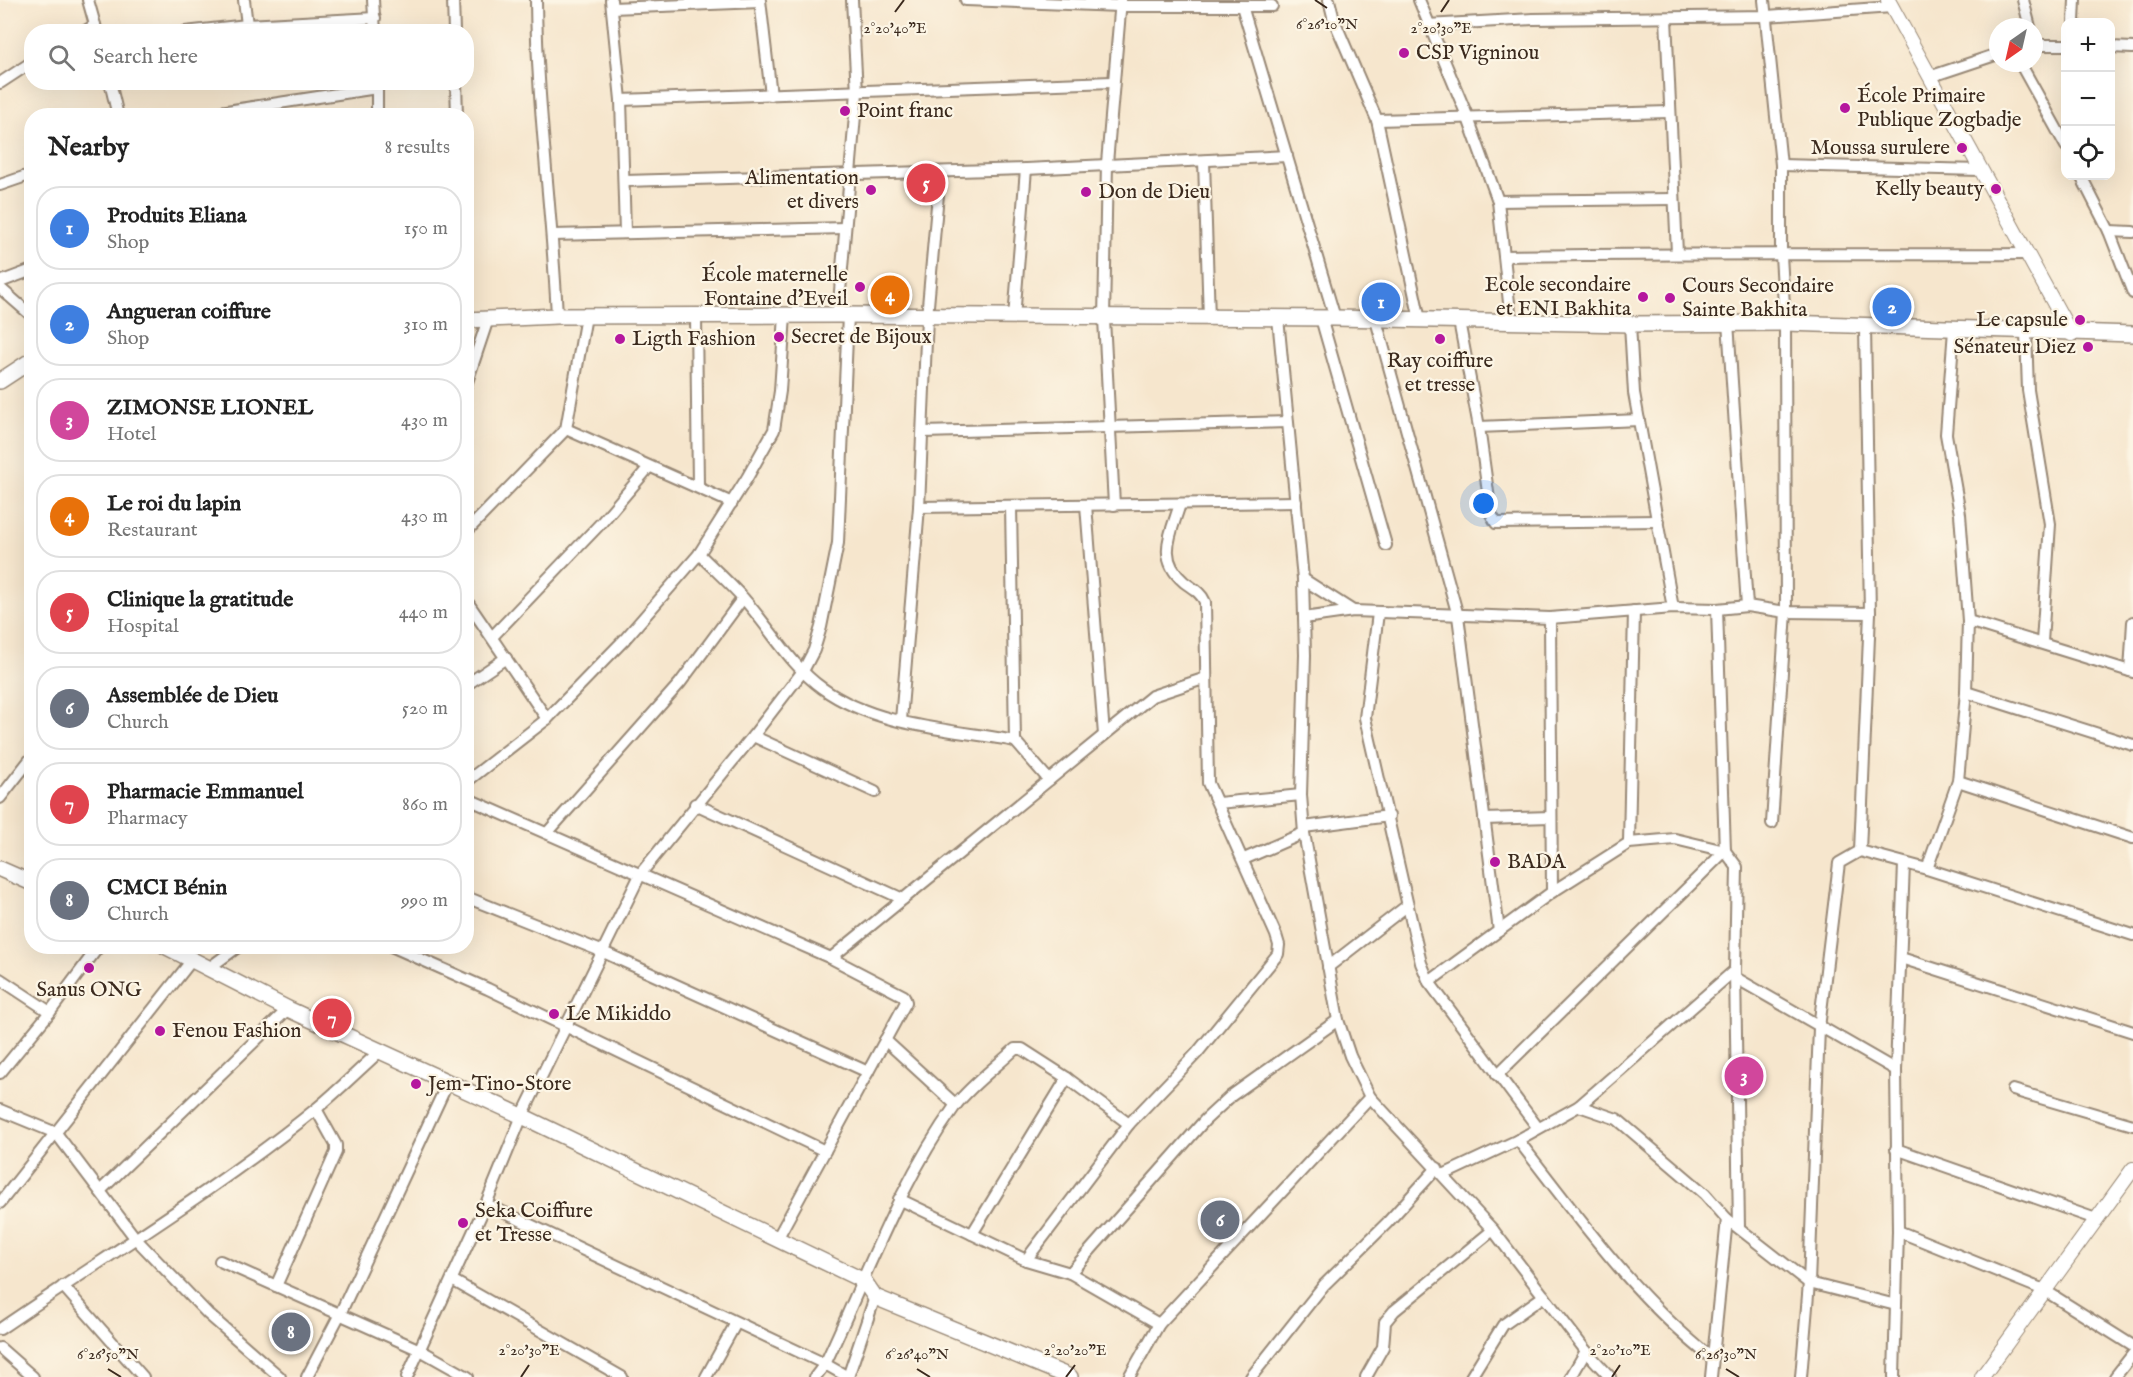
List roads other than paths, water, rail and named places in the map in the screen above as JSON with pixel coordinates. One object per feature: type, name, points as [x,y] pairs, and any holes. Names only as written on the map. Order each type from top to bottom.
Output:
[{"type":"main road","points":[[474,320],[557,316],[785,315],[1104,319],[1328,318],[1630,324],[1785,323],[2071,334],[2133,334]]},
{"type":"main road","points":[[0,381],[24,365]]},
{"type":"main road","points":[[0,869],[24,880]]},
{"type":"main road","points":[[180,954],[288,1009],[522,1116],[864,1281],[875,1297],[1070,1377]]},
{"type":"street","points":[[88,0],[95,24]]},
{"type":"street","points":[[244,0],[247,24]]},
{"type":"street","points":[[373,0],[375,24]]},
{"type":"street","points":[[453,0],[454,24]]},
{"type":"street","points":[[536,0],[557,316]]},
{"type":"street","points":[[407,1377],[486,1204],[522,1116],[564,1026],[641,873],[803,671],[821,627],[838,543],[845,228],[857,92],[852,0]]},
{"type":"street","points":[[966,0],[1272,6]]},
{"type":"street","points":[[1329,0],[1334,20],[1377,120],[1420,320]]},
{"type":"street","points":[[1419,0],[1427,25],[1468,118],[1498,201],[1511,321]]},
{"type":"street","points":[[1764,0],[1781,165],[1781,255],[1785,323],[1786,612],[1772,823]]},
{"type":"street","points":[[2023,0],[2028,18]]},
{"type":"street","points":[[2074,18],[2075,0]]},
{"type":"street","points":[[625,232],[621,100],[612,4],[760,1],[771,95]]},
{"type":"street","points":[[1114,505],[1104,319],[1107,163],[1120,3]]},
{"type":"street","points":[[1427,25],[1533,20],[1767,16],[1890,4],[1932,76],[1980,170],[2071,334]]},
{"type":"street","points":[[1242,6],[1287,156],[1386,545]]},
{"type":"street","points":[[265,24],[375,18]]},
{"type":"street","points":[[1666,18],[1677,253]]},
{"type":"street","points":[[2043,44],[2061,45]]},
{"type":"street","points":[[2115,47],[2133,48]]},
{"type":"street","points":[[1932,76],[1989,57]]},
{"type":"street","points":[[0,83],[24,67]]},
{"type":"street","points":[[2025,72],[2061,137]]},
{"type":"street","points":[[621,100],[1112,82]]},
{"type":"street","points":[[112,90],[116,108]]},
{"type":"street","points":[[241,108],[347,90]]},
{"type":"street","points":[[377,90],[377,108]]},
{"type":"street","points":[[456,90],[457,108]]},
{"type":"street","points":[[1377,120],[1669,112]]},
{"type":"street","points":[[625,181],[1026,169],[1107,163],[1287,156]]},
{"type":"street","points":[[1204,161],[1209,319]]},
{"type":"street","points":[[1781,165],[1980,170]]},
{"type":"street","points":[[1014,318],[1026,169]]},
{"type":"street","points":[[901,720],[919,507],[927,316],[940,172]]},
{"type":"street","points":[[0,185],[24,177]]},
{"type":"street","points":[[2083,180],[2109,231],[2133,293]]},
{"type":"street","points":[[1498,201],[1674,199]]},
{"type":"street","points":[[553,236],[625,232],[845,228]]},
{"type":"street","points":[[2109,231],[2133,232]]},
{"type":"street","points":[[1505,256],[1677,253],[2027,254]]},
{"type":"street","points":[[0,282],[24,273]]},
{"type":"street","points":[[0,288],[24,309]]},
{"type":"street","points":[[474,776],[547,719],[625,639],[699,554],[732,503],[774,430],[780,392],[785,315]]},
{"type":"street","points":[[474,524],[566,429],[586,316]]},
{"type":"street","points":[[696,316],[698,486]]},
{"type":"street","points":[[1278,318],[1303,579],[1301,795],[1304,830],[1338,1020],[1350,1056],[1370,1097],[1493,1230],[1586,1351],[1610,1377]]},
{"type":"street","points":[[474,361],[488,319]]},
{"type":"street","points":[[1376,320],[1458,616],[1498,931]]},
{"type":"street","points":[[1459,321],[1479,427],[1491,514],[1498,524],[1658,521]]},
{"type":"street","points":[[1728,322],[1747,606]]},
{"type":"street","points":[[1630,324],[1634,393],[1672,608]]},
{"type":"street","points":[[1860,851],[1870,613],[1865,327]]},
{"type":"street","points":[[1927,869],[1958,781],[1966,692],[1968,621],[1960,514],[1946,434],[1954,330]]},
{"type":"street","points":[[2026,332],[2028,390],[2050,524],[2042,642]]},
{"type":"street","points":[[1479,427],[1639,420]]},
{"type":"street","points":[[923,432],[1287,422]]},
{"type":"street","points":[[566,429],[732,503]]},
{"type":"street","points":[[492,638],[602,522],[649,466]]},
{"type":"street","points":[[919,507],[1296,502]]},
{"type":"street","points":[[1026,1260],[1129,1124],[1197,1053],[1278,954],[1279,945],[1276,934],[1208,783],[1205,602],[1199,593],[1177,575],[1167,560],[1167,550],[1180,504]]},
{"type":"street","points":[[1086,505],[1104,735]]},
{"type":"street","points":[[1011,506],[1015,741],[1048,780]]},
{"type":"street","points":[[699,554],[743,598],[803,671],[821,687],[859,709],[901,720],[1015,741]]},
{"type":"street","points":[[1303,579],[1353,611]]},
{"type":"street","points":[[548,832],[680,683],[743,598]]},
{"type":"street","points":[[1304,618],[1353,611],[1550,618],[1672,608],[1717,609],[1747,606],[1786,612],[1870,613]]},
{"type":"street","points":[[1717,609],[1725,851],[1737,867],[1735,974],[1738,1228]]},
{"type":"street","points":[[1629,843],[1634,611]]},
{"type":"street","points":[[474,612],[547,719]]},
{"type":"street","points":[[1378,613],[1365,718],[1421,963],[1429,982],[1538,1128]]},
{"type":"street","points":[[1550,618],[1552,892]]},
{"type":"street","points":[[1968,621],[2132,671],[2133,622]]},
{"type":"street","points":[[474,679],[506,657]]},
{"type":"street","points":[[831,958],[1160,691],[1206,678]]},
{"type":"street","points":[[1966,692],[2133,745]]},
{"type":"street","points":[[753,736],[875,792]]},
{"type":"street","points":[[0,798],[24,767]]},
{"type":"street","points":[[1958,781],[2133,838]]},
{"type":"street","points":[[1218,803],[1301,795]]},
{"type":"street","points":[[474,801],[831,958],[904,996],[906,1002],[777,1239]]},
{"type":"street","points":[[695,804],[903,899]]},
{"type":"street","points":[[1244,859],[1304,830],[1389,816]]},
{"type":"street","points":[[1484,819],[1551,817]]},
{"type":"street","points":[[1429,982],[1552,892],[1629,843],[1675,839],[1725,851]]},
{"type":"street","points":[[1497,1075],[1725,851]]},
{"type":"street","points":[[1801,1377],[1809,1283],[1819,1028],[1837,868],[1841,861],[1860,851],[1927,869],[2133,935]]},
{"type":"street","points":[[1894,1377],[1898,1230],[1896,1070],[1904,864]]},
{"type":"street","points":[[474,900],[602,951],[868,1072]]},
{"type":"street","points":[[1328,967],[1408,905]]},
{"type":"street","points":[[0,1073],[50,1012],[93,954]]},
{"type":"street","points":[[209,968],[228,954]]},
{"type":"street","points":[[409,954],[488,989],[825,1151]]},
{"type":"street","points":[[1901,958],[2133,1032]]},
{"type":"street","points":[[0,1203],[192,960]]},
{"type":"street","points":[[1735,974],[1819,1028],[1896,1070]]},
{"type":"street","points":[[1251,1377],[1324,1285],[1440,1172],[1518,1140],[1579,1106],[1735,974]]},
{"type":"street","points":[[0,979],[50,1012]]},
{"type":"street","points":[[100,1191],[288,1009]]},
{"type":"street","points":[[1070,1273],[1205,1120],[1232,1096],[1338,1020]]},
{"type":"street","points":[[885,1040],[956,1105]]},
{"type":"street","points":[[815,1377],[825,1364],[899,1199],[956,1105],[1019,1048],[1067,1077],[1129,1124]]},
{"type":"street","points":[[0,1329],[136,1239],[316,1109],[380,1051]]},
{"type":"street","points":[[972,1234],[1067,1077]]},
{"type":"street","points":[[307,1377],[340,1314],[448,1082]]},
{"type":"street","points":[[2013,1090],[2133,1125]]},
{"type":"street","points":[[1129,1377],[1159,1324],[1370,1097]]},
{"type":"street","points":[[1579,1106],[1617,1119],[1705,1194],[1727,1219],[1809,1283],[1896,1305]]},
{"type":"street","points":[[276,1286],[336,1152],[336,1145],[316,1109]]},
{"type":"street","points":[[0,1110],[56,1133],[136,1239],[208,1314],[280,1377]]},
{"type":"street","points":[[1518,1140],[1594,1238],[1673,1326],[1713,1359]]},
{"type":"street","points":[[1896,1149],[2096,1219]]},
{"type":"street","points":[[1982,1377],[2133,1169]]},
{"type":"street","points":[[899,1199],[1026,1260],[1070,1273],[1159,1324]]},
{"type":"street","points":[[486,1204],[825,1364],[848,1377],[875,1297]]},
{"type":"street","points":[[1711,1377],[1727,1219]]},
{"type":"street","points":[[1366,1377],[1383,1347],[1385,1322],[1394,1311],[1493,1230]]},
{"type":"street","points":[[1898,1230],[2044,1290],[2133,1346]]},
{"type":"street","points":[[220,1261],[420,1350],[468,1377]]},
{"type":"street","points":[[452,1280],[622,1377]]},
{"type":"street","points":[[63,1286],[143,1377]]},
{"type":"street","points":[[1471,1377],[1503,1325],[1544,1296]]},
{"type":"street","points":[[706,1377],[736,1323]]},
{"type":"street","points":[[0,1348],[33,1377]]},
{"type":"street","points":[[1571,1377],[1586,1351]]},
{"type":"street","points":[[2115,1377],[2133,1354]]},
{"type":"place","name":"CSP Vigninou","points":[[1404,53]]},
{"type":"place","name":"École Primaire Publique Zogbadje","points":[[1845,108]]},
{"type":"place","name":"Point franc","points":[[845,111]]},
{"type":"place","name":"Moussa surulere","points":[[1962,148]]},
{"type":"place","name":"Clinique la gratitude","points":[[926,183]]},
{"type":"place","name":"Kelly beauty","points":[[1996,189]]},
{"type":"place","name":"Alimentation et divers","points":[[871,190]]},
{"type":"place","name":"Don de Dieu","points":[[1086,192]]},
{"type":"place","name":"École maternelle Fontaine d'Eveil","points":[[860,287]]},
{"type":"place","name":"Le roi du lapin","points":[[890,295]]},
{"type":"place","name":"Ecole secondaire et ENI Bakhita","points":[[1643,297]]},
{"type":"place","name":"Cours Secondaire Sainte Bakhita","points":[[1670,298]]},
{"type":"place","name":"Produits Eliana","points":[[1381,302]]},
{"type":"place","name":"Angueran coiffure","points":[[1892,307]]},
{"type":"place","name":"Le capsule","points":[[2080,320]]},
{"type":"place","name":"Secret de Bijoux","points":[[779,337]]},
{"type":"place","name":"Ligth Fashion","points":[[620,339]]},
{"type":"place","name":"Ray coiffure et tresse","points":[[1440,339]]},
{"type":"place","name":"Sénateur Diez","points":[[2088,347]]},
{"type":"place","name":"BADA","points":[[1495,862]]},
{"type":"place","name":"Sanus ONG","points":[[89,968]]},
{"type":"place","name":"Le Mikiddo","points":[[554,1014]]},
{"type":"place","name":"Pharmacie Emmanuel","points":[[332,1018]]},
{"type":"place","name":"Fenou Fashion","points":[[160,1031]]},
{"type":"place","name":"ZIMONSE LIONEL","points":[[1744,1076]]},
{"type":"place","name":"Jem-Tino-Store","points":[[416,1084]]},
{"type":"place","name":"Assemblée de Dieu","points":[[1220,1220]]},
{"type":"place","name":"Seka Coiffure et Tresse","points":[[463,1223]]},
{"type":"place","name":"CMCI Bénin","points":[[291,1332]]}]
